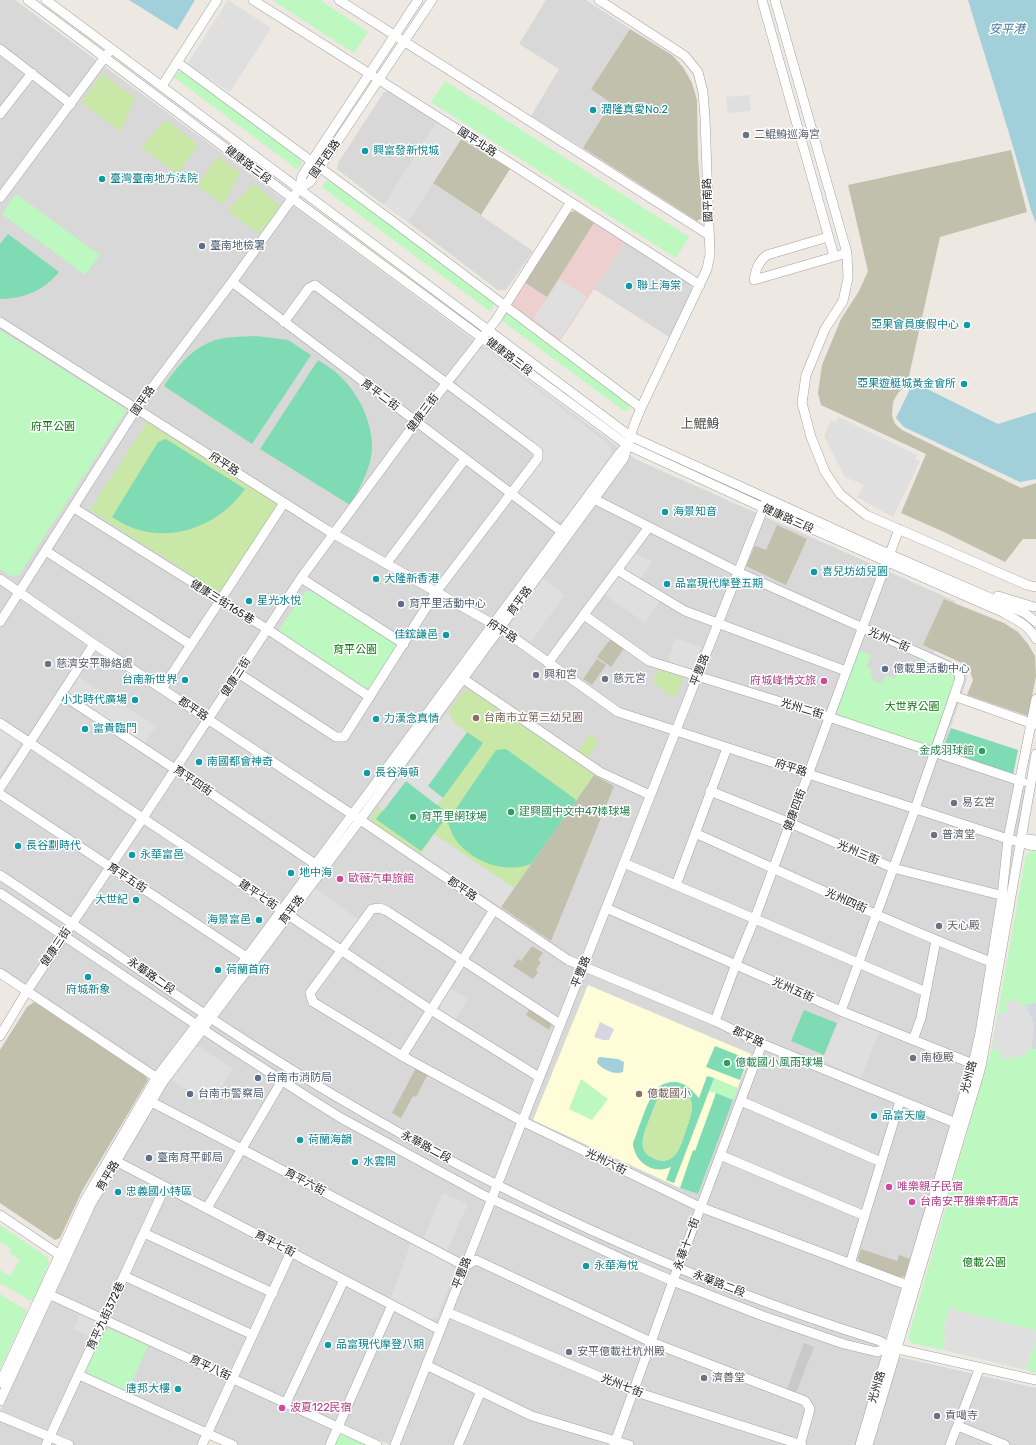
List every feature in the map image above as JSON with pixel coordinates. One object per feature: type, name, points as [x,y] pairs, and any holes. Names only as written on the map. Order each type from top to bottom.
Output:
[{"type":"street","name":"健康路三段","points":[[28,0],[292,198],[627,445],[764,508],[972,590],[1025,613],[1036,622]]},
{"type":"street","name":"健康路三段","points":[[46,0],[630,436],[767,499],[1002,612],[1018,620],[1036,636]]},
{"type":"street","points":[[162,86],[217,0]]},
{"type":"street","name":"國平北路","points":[[253,0],[700,285]]},
{"type":"street","points":[[339,0],[709,235]]},
{"type":"street","name":"國平西路","points":[[299,189],[302,176],[418,0]]},
{"type":"street","name":"國平西路","points":[[299,189],[310,182],[432,0]]},
{"type":"street","name":"國平南路","points":[[598,0],[685,56],[698,72],[704,98],[710,254],[707,269],[641,408],[630,436]]},
{"type":"street","points":[[762,0],[834,256]]},
{"type":"street","points":[[775,0],[847,253],[848,278],[843,301],[826,329],[806,375],[802,403],[811,437],[825,472],[840,494],[866,515],[1027,585],[1036,587]]},
{"type":"street","points":[[0,49],[71,104]]},
{"type":"street","points":[[0,198],[112,49]]},
{"type":"street","points":[[178,62],[641,408]]},
{"type":"street","points":[[0,114],[32,74]]},
{"type":"street","name":"國平路","points":[[0,622],[136,409],[232,282],[299,189]]},
{"type":"street","name":"健康三街","points":[[0,1036],[27,991],[301,578],[416,422],[505,306],[571,202]]},
{"type":"street","points":[[828,237],[767,255],[760,260],[754,280],[847,253]]},
{"type":"street","name":"育平二街","points":[[232,282],[564,534]]},
{"type":"street","points":[[238,674],[336,737],[344,737],[436,592],[538,458],[538,452],[447,382],[315,285],[309,288],[284,322]]},
{"type":"street","name":"府平路","points":[[0,322],[334,534],[497,626],[618,712],[1008,839],[1020,841]]},
{"type":"street","name":"育平路","points":[[564,534],[594,499],[624,458],[630,436]]},
{"type":"street","name":"育平路","points":[[0,1401],[85,1200],[113,1159],[159,1080],[285,913],[497,626],[564,534],[619,454],[627,445]]},
{"type":"street","points":[[386,564],[465,459]]},
{"type":"street","name":"光州一街","points":[[594,499],[738,572],[957,670],[960,678],[935,752],[841,1011]]},
{"type":"street","name":"平豐路","points":[[395,1445],[767,499]]},
{"type":"street","points":[[162,689],[284,503]]},
{"type":"street","name":"健康三街165巷","points":[[74,508],[220,601],[267,629],[370,697]]},
{"type":"street","points":[[548,663],[649,528]]},
{"type":"street","name":"健康四街","points":[[715,1021],[755,918],[899,529]]},
{"type":"street","points":[[46,551],[191,645]]},
{"type":"street","points":[[617,570],[685,612],[846,671]]},
{"type":"street","points":[[301,578],[404,644]]},
{"type":"street","name":"郡平路","points":[[0,579],[94,644],[356,817],[568,960],[715,1021],[762,1044],[959,1125]]},
{"type":"street","points":[[972,590],[1035,607]]},
{"type":"street","points":[[1025,613],[1035,607]]},
{"type":"street","name":"光州二街","points":[[584,615],[649,661],[829,717],[1031,784]]},
{"type":"street","points":[[0,788],[94,644]]},
{"type":"street","points":[[460,676],[600,772],[650,795]]},
{"type":"street","name":"育平四街","points":[[61,694],[319,867]]},
{"type":"street","points":[[954,696],[1033,725]]},
{"type":"street","name":"光州路","points":[[1007,897],[1008,839],[1019,781],[1033,725],[1036,699]]},
{"type":"street","name":"建平七街","points":[[0,723],[341,951],[431,1010],[540,1077]]},
{"type":"street","points":[[676,885],[727,748]]},
{"type":"street","name":"光州路","points":[[868,1445],[893,1348],[977,1065],[980,1033],[996,962],[1007,897],[1020,841],[1036,754]]},
{"type":"street","name":"光州三街","points":[[710,791],[790,823],[893,868],[1007,897]]},
{"type":"street","name":"育平五街","points":[[0,794],[250,959]]},
{"type":"street","name":"光州四街","points":[[695,833],[876,915],[936,940],[996,962]]},
{"type":"street","points":[[1020,841],[1028,839],[1036,840]]},
{"type":"street","points":[[1020,841],[1028,845],[1036,846]]},
{"type":"street","points":[[624,863],[926,992]]},
{"type":"street","name":"永華路二段","points":[[0,875],[289,1069],[395,1131],[496,1185],[590,1230],[678,1268],[803,1316],[880,1341],[893,1348],[1036,1380]]},
{"type":"street","name":"永華路二段","points":[[0,893],[199,1027],[341,1118],[491,1199],[672,1281],[763,1316],[844,1344],[877,1352],[893,1348]]},
{"type":"street","points":[[341,951],[372,909],[380,908],[387,911],[560,1024]]},
{"type":"street","name":"光州五街","points":[[606,908],[841,1011],[977,1065]]},
{"type":"street","points":[[402,1056],[494,910]]},
{"type":"street","points":[[913,1040],[921,1018],[936,940]]},
{"type":"street","name":"光州六街","points":[[341,951],[310,993],[313,1002],[402,1056],[522,1121],[700,1207],[911,1287]]},
{"type":"street","points":[[0,973],[159,1080]]},
{"type":"street","name":"永華十一街","points":[[615,1443],[672,1281],[762,1044]]},
{"type":"street","points":[[207,1208],[289,1069]]},
{"type":"street","name":"育平六街","points":[[148,1100],[465,1266]]},
{"type":"street","points":[[850,1264],[900,1101]]},
{"type":"street","points":[[741,1102],[881,1162]]},
{"type":"street","points":[[720,1155],[865,1216]]},
{"type":"street","name":"育平七街","points":[[113,1159],[440,1330]]},
{"type":"street","name":"育平九街372巷","points":[[48,1441],[165,1187]]},
{"type":"street","points":[[0,1215],[62,1257]]},
{"type":"street","points":[[144,1233],[272,1293]]},
{"type":"street","points":[[202,1445],[291,1252]]},
{"type":"street","points":[[465,1266],[476,1260],[651,1342],[805,1401],[810,1409],[800,1445]]},
{"type":"street","points":[[124,1276],[253,1335]]},
{"type":"street","points":[[286,1403],[344,1280]]},
{"type":"street","name":"育平路","points":[[0,1383],[46,1292]]},
{"type":"street","name":"育平八街","points":[[46,1292],[377,1445]]},
{"type":"street","points":[[330,1445],[392,1305]]},
{"type":"street","name":"光州七街","points":[[447,1312],[633,1391],[800,1445]]},
{"type":"street","name":"光州路","points":[[860,1445],[893,1348]]},
{"type":"street","points":[[426,1365],[532,1416],[615,1443],[629,1445]]},
{"type":"street","points":[[950,1445],[980,1367]]},
{"type":"street","points":[[79,1374],[233,1445]]},
{"type":"street","points":[[458,1445],[481,1391]]},
{"type":"street","points":[[0,1416],[48,1441],[69,1445]]},
{"type":"street","points":[[958,1426],[1005,1445]]},
{"type":"shaded area","points":[[0,0],[15,0],[635,459],[955,601],[934,653],[962,667],[966,672],[967,679],[944,747],[947,751],[1028,780],[972,1059],[881,1353],[1036,1388],[1036,1445],[390,1445],[337,1421],[327,1445],[234,1445],[206,1431],[199,1445],[0,1445],[0,1411],[71,1259],[94,1204],[167,1080],[0,969]]},
{"type":"shaded area","points":[[228,0],[271,28],[230,92],[187,64]]},
{"type":"shaded area","points":[[546,0],[586,0],[630,29],[591,89],[612,102],[583,148],[531,116],[559,69],[519,44]]},
{"type":"shaded area","points":[[630,29],[672,55],[683,67],[692,83],[697,100],[698,158],[703,218],[697,221],[583,148],[611,103],[591,89]]},
{"type":"shaded area","points":[[388,91],[437,122],[384,205],[337,169],[338,163],[384,92]]},
{"type":"shaded area","points":[[749,95],[751,111],[728,113],[726,97]]},
{"type":"shaded area","points":[[437,122],[461,139],[408,222],[384,205]]},
{"type":"shaded area","points":[[461,139],[510,169],[481,215],[433,183]]},
{"type":"shaded area","points":[[1011,150],[1027,212],[940,237],[907,385],[898,393],[893,402],[892,416],[895,424],[902,430],[1021,488],[1036,483],[1036,539],[1023,539],[1005,562],[901,513],[926,454],[821,405],[818,393],[822,365],[841,319],[859,291],[868,271],[848,185]]},
{"type":"shaded area","points":[[433,183],[533,251],[506,290],[498,290],[408,222]]},
{"type":"shaded area","points":[[575,211],[594,223],[547,297],[524,282],[566,213]]},
{"type":"shaded area","points":[[594,223],[625,242],[560,341],[513,307],[511,302],[524,282],[547,296]]},
{"type":"shaded area","points":[[625,242],[691,285],[693,291],[669,337],[594,289]]},
{"type":"shaded area","points":[[560,279],[587,297],[560,339],[533,319]]},
{"type":"shaded area","points":[[484,349],[610,445],[612,454],[564,520],[555,521],[519,495],[519,489],[543,458],[540,448],[458,385],[457,380],[479,350]]},
{"type":"shaded area","points":[[838,417],[917,455],[915,459],[920,461],[893,517],[857,497],[864,485],[845,477],[824,436],[831,420],[836,422]]},
{"type":"shaded area","points":[[777,525],[807,539],[786,585],[746,566],[755,546],[766,550]]},
{"type":"shaded area","points":[[632,552],[652,561],[640,580],[624,570],[623,565]]},
{"type":"shaded area","points":[[620,575],[660,601],[645,623],[604,594],[617,576]]},
{"type":"shaded area","points":[[543,578],[565,595],[531,642],[512,628],[511,622]]},
{"type":"shaded area","points":[[944,599],[1004,623],[1018,632],[1028,644],[1035,656],[1036,676],[1028,716],[967,695],[973,680],[968,666],[923,645]]},
{"type":"shaded area","points":[[612,637],[625,647],[611,667],[597,657]]},
{"type":"shaded area","points":[[675,638],[701,647],[694,665],[689,668],[668,661]]},
{"type":"shaded area","points":[[597,659],[606,665],[592,685],[583,679]]},
{"type":"shaded area","points":[[79,677],[156,726],[145,743],[68,694]]},
{"type":"shaded area","points":[[448,711],[454,723],[467,732],[428,786],[443,798],[437,805],[406,781],[383,811],[378,807]]},
{"type":"shaded area","points":[[0,726],[18,738],[20,743],[0,774]]},
{"type":"shaded area","points":[[594,775],[614,786],[551,941],[501,907]]},
{"type":"shaded area","points":[[434,834],[514,888],[501,907],[421,854]]},
{"type":"shaded area","points":[[315,888],[358,919],[341,941],[335,942],[299,916],[298,910]]},
{"type":"shaded area","points":[[532,946],[543,953],[538,960],[541,962],[536,970],[538,972],[533,979],[513,966],[518,959],[521,961]]},
{"type":"shaded area","name":"億載國小","points":[[588,985],[751,1054],[722,1127],[698,1194],[680,1188],[533,1120]]},
{"type":"shaded area","points":[[450,988],[468,999],[455,1020],[441,1011],[440,1004]]},
{"type":"shaded area","points":[[1019,1000],[1020,1005],[1026,1005],[1034,1024],[1032,1049],[1026,1050],[1026,1056],[1001,1059],[1000,1049],[991,1050],[998,1013],[1007,1012],[1006,1002]]},
{"type":"shaded area","points":[[34,1002],[144,1074],[148,1080],[82,1191],[60,1238],[55,1240],[0,1203],[0,1050],[27,1007]]},
{"type":"shaded area","points":[[1036,1003],[1036,1049],[1032,1049],[1034,1024],[1026,1005]]},
{"type":"shaded area","points":[[530,1008],[550,1021],[551,1026],[549,1030],[526,1015]]},
{"type":"shaded area","points":[[841,1016],[879,1032],[861,1078],[822,1061]]},
{"type":"shaded area","points":[[600,1022],[614,1029],[609,1040],[594,1037]]},
{"type":"shaded area","points":[[194,1047],[200,1047],[233,1069],[211,1103],[171,1080]]},
{"type":"shaded area","points":[[416,1068],[428,1074],[416,1097],[413,1096],[401,1118],[392,1113]]},
{"type":"shaded area","points":[[443,1193],[468,1204],[447,1250],[424,1238]]},
{"type":"shaded area","points":[[411,1243],[452,1264],[455,1271],[437,1317],[428,1319],[390,1300]]},
{"type":"shaded area","points":[[861,1249],[897,1261],[899,1255],[910,1259],[905,1276],[899,1277],[860,1263],[858,1258]]},
{"type":"shaded area","points":[[949,1308],[1036,1331],[1036,1339],[1026,1370],[943,1350],[946,1336],[942,1335]]},
{"type":"shaded area","points":[[81,1312],[96,1319],[98,1323],[91,1337],[73,1329]]},
{"type":"shaded area","points":[[804,1343],[814,1347],[796,1393],[787,1389]]},
{"type":"green space","points":[[272,0],[320,0],[368,32],[354,53]]},
{"type":"green space","points":[[178,72],[183,72],[300,158],[302,164],[297,169],[174,77]]},
{"type":"green space","points":[[102,74],[135,98],[121,132],[81,102]]},
{"type":"green space","points":[[445,81],[689,237],[676,258],[431,102]]},
{"type":"green space","points":[[166,120],[198,145],[177,174],[141,147]]},
{"type":"green space","points":[[218,156],[240,173],[223,205],[197,185]]},
{"type":"green space","points":[[330,181],[492,300],[494,305],[491,312],[322,187],[325,182]]},
{"type":"green space","points":[[254,184],[281,206],[259,234],[227,210]]},
{"type":"green space","points":[[16,194],[100,255],[85,275],[2,214]]},
{"type":"green space","points":[[8,234],[59,272],[47,284],[34,292],[19,297],[0,299],[0,244]]},
{"type":"green space","points":[[505,313],[508,313],[629,403],[629,410],[624,411],[501,320]]},
{"type":"green space","name":"府平公園","points":[[0,330],[127,410],[19,575],[10,576],[0,569]]},
{"type":"green space","points":[[256,336],[288,340],[311,355],[252,444],[164,386],[189,355],[202,346],[215,340],[233,337]]},
{"type":"green space","points":[[318,360],[336,372],[352,389],[362,406],[369,425],[372,453],[362,484],[350,505],[260,449]]},
{"type":"green space","points":[[147,422],[281,507],[224,596],[90,510]]},
{"type":"green space","points":[[166,439],[245,489],[232,504],[218,516],[201,525],[184,531],[166,533],[147,532],[129,526],[112,517],[158,442]]},
{"type":"green space","name":"育平公園","points":[[306,591],[312,591],[395,644],[396,649],[371,689],[366,690],[280,634],[279,629]]},
{"type":"green space","name":"大世界公園","points":[[859,650],[871,656],[866,667],[873,670],[870,675],[873,677],[872,680],[882,684],[886,675],[895,679],[902,664],[915,670],[921,657],[955,672],[957,677],[932,743],[928,746],[840,717],[837,712]]},
{"type":"green space","points":[[658,669],[683,678],[676,697],[663,693],[664,688],[653,684]]},
{"type":"green space","points":[[470,690],[594,775],[514,888],[434,834],[421,854],[374,823],[371,817],[463,692]]},
{"type":"green space","name":"金成羽球館","points":[[951,728],[1018,750],[1013,775],[947,751],[944,746]]},
{"type":"green space","points":[[467,732],[483,743],[443,798],[427,787]]},
{"type":"green space","points":[[590,734],[599,741],[587,758],[578,751]]},
{"type":"green space","name":"建興國中文中47棒球場","points":[[506,749],[576,801],[531,864],[510,868],[489,864],[470,854],[455,839],[447,822],[496,750]]},
{"type":"green space","name":"育平里網球場","points":[[406,781],[449,814],[421,851],[376,819]]},
{"type":"green space","name":"億載公園","points":[[1032,851],[1036,852],[1036,1331],[949,1308],[942,1335],[946,1336],[943,1350],[911,1343],[908,1338],[991,1050],[1026,855]]},
{"type":"green space","points":[[804,1010],[837,1023],[824,1055],[791,1041]]},
{"type":"green space","name":"億載國小風雨球場","points":[[715,1046],[748,1059],[740,1080],[706,1067]]},
{"type":"green space","points":[[707,1076],[714,1078],[674,1183],[666,1180],[671,1167],[658,1169],[651,1168],[646,1165],[637,1156],[633,1143],[650,1100],[660,1086],[671,1082],[682,1083],[691,1089],[699,1098]],"holes":[[[674,1090],[682,1092],[691,1100],[692,1106],[690,1120],[676,1154],[668,1160],[657,1160],[647,1154],[644,1150],[644,1133],[658,1098],[665,1093]]]},
{"type":"green space","points":[[714,1078],[738,1088],[733,1100],[709,1091]]},
{"type":"green space","points":[[581,1079],[608,1099],[592,1120],[569,1109]]},
{"type":"green space","points":[[674,1090],[682,1092],[688,1096],[691,1100],[692,1106],[690,1120],[678,1151],[673,1157],[666,1161],[653,1158],[647,1154],[644,1150],[643,1139],[658,1098],[665,1093]]},
{"type":"green space","points":[[716,1093],[733,1100],[698,1194],[680,1188],[693,1150],[695,1151]]},
{"type":"green space","points":[[0,1225],[48,1258],[49,1264],[34,1299],[29,1300],[0,1283],[0,1270],[10,1276],[20,1260],[9,1253],[11,1249],[0,1242]]},
{"type":"green space","points":[[0,1294],[27,1311],[0,1369]]},
{"type":"green space","points":[[110,1329],[148,1346],[127,1392],[90,1375],[86,1371],[104,1331]]},
{"type":"green space","points":[[1036,1339],[1036,1373],[1026,1370]]},
{"type":"green space","points":[[344,1435],[365,1445],[335,1445],[339,1436]]},
{"type":"water","points":[[129,0],[195,0],[177,30]]},
{"type":"water","name":"安平港","points":[[968,0],[1036,0],[1036,223],[1031,210]]},
{"type":"water","points":[[911,387],[923,387],[998,424],[1036,412],[1036,479],[1020,482],[904,427],[896,418]]},
{"type":"water","points":[[598,1058],[618,1059],[624,1062],[623,1072],[613,1072],[602,1068],[597,1063]]},
{"type":"place","name":"潤隆真愛No.2","points":[[593,110]]},
{"type":"place","name":"二鯤鯓巡海宮","points":[[746,135]]},
{"type":"place","name":"興富發新悅城","points":[[365,151]]},
{"type":"place","name":"臺灣臺南地方法院","points":[[102,179]]},
{"type":"place","name":"臺南地檢署","points":[[202,246]]},
{"type":"place","name":"聯上海棠","points":[[629,286]]},
{"type":"place","name":"亞果會員度假中心","points":[[967,325]]},
{"type":"place","name":"亞果遊艇城黃金會所","points":[[964,384]]},
{"type":"place","name":"海景知音","points":[[665,512]]},
{"type":"place","name":"喜兒坊幼兒園","points":[[814,572]]},
{"type":"place","name":"大隆新香港","points":[[376,579]]},
{"type":"place","name":"品富現代摩登五期","points":[[667,584]]},
{"type":"place","name":"星光水悅","points":[[249,601]]},
{"type":"place","name":"育平里活動中心","points":[[401,604]]},
{"type":"place","name":"佳鋐謙邑","points":[[446,635]]},
{"type":"place","name":"慈濟安平聯絡處","points":[[48,664]]},
{"type":"place","name":"億載里活動中心","points":[[885,669]]},
{"type":"place","name":"興和宮","points":[[536,675]]},
{"type":"place","name":"慈元宮","points":[[605,679]]},
{"type":"place","name":"台南新世界","points":[[185,680]]},
{"type":"place","name":"府城峰情文旅","points":[[824,681]]},
{"type":"place","name":"小北時代廣場","points":[[135,700]]},
{"type":"place","name":"台南市立第三幼兒園","points":[[476,718]]},
{"type":"place","name":"力漢念真情","points":[[376,719]]},
{"type":"place","name":"富貴臨門","points":[[85,729]]},
{"type":"place","name":"金成羽球館","points":[[982,751]]},
{"type":"place","name":"南國都會神奇","points":[[199,762]]},
{"type":"place","name":"長谷海頓","points":[[367,773]]},
{"type":"place","name":"易玄宮","points":[[954,803]]},
{"type":"place","name":"建興國中文中47棒球場","points":[[511,812]]},
{"type":"place","name":"育平里網球場","points":[[413,817]]},
{"type":"place","name":"普濟堂","points":[[934,835]]},
{"type":"place","name":"長谷劃時代","points":[[18,846]]},
{"type":"place","name":"永華富邑","points":[[132,855]]},
{"type":"place","name":"地中海","points":[[291,873]]},
{"type":"place","name":"歐薇汽車旅館","points":[[340,879]]},
{"type":"place","name":"大世紀","points":[[136,900]]},
{"type":"place","name":"海景富邑","points":[[259,920]]},
{"type":"place","name":"天心殿","points":[[939,926]]},
{"type":"place","name":"荷蘭首府","points":[[218,970]]},
{"type":"place","name":"府城新象","points":[[88,977]]},
{"type":"place","name":"南極殿","points":[[913,1058]]},
{"type":"place","name":"億載國小風雨球場","points":[[727,1063]]},
{"type":"place","name":"台南市消防局","points":[[258,1078]]},
{"type":"place","name":"台南市警察局","points":[[190,1094]]},
{"type":"place","name":"億載國小","points":[[639,1094]]},
{"type":"place","name":"品富天廈","points":[[874,1116]]},
{"type":"place","name":"荷蘭海韻","points":[[300,1140]]},
{"type":"place","name":"臺南育平郵局","points":[[149,1158]]},
{"type":"place","name":"水雲間","points":[[355,1162]]},
{"type":"place","name":"唯樂親子民宿","points":[[889,1187]]},
{"type":"place","name":"忠義國小特區","points":[[118,1192]]},
{"type":"place","name":"台南安平雅樂軒酒店","points":[[912,1202]]},
{"type":"place","name":"永華海悅","points":[[586,1266]]},
{"type":"place","name":"品富現代摩登八期","points":[[328,1345]]},
{"type":"place","name":"安平億載社杭州殿","points":[[569,1352]]},
{"type":"place","name":"濟善堂","points":[[704,1378]]},
{"type":"place","name":"唐邦大樓","points":[[178,1389]]},
{"type":"place","name":"波夏122民宿","points":[[282,1408]]},
{"type":"place","name":"貢噶寺","points":[[937,1416]]},
{"type":"district","name":"上鯤鯓","points":[[700,424]]}]
